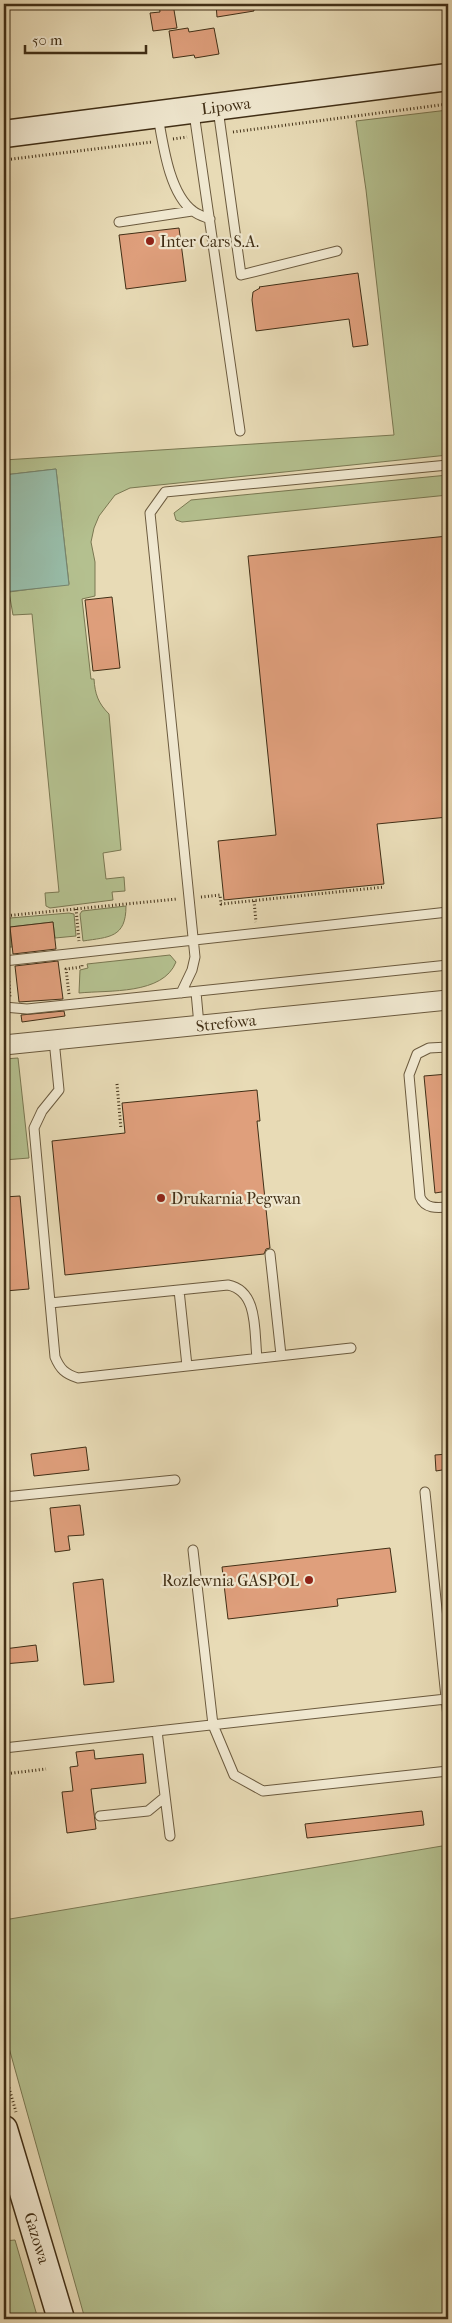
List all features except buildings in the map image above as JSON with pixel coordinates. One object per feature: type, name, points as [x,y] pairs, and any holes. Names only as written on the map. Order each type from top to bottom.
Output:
[{"type":"street","name":"Lipowa","points":[[4,134],[448,77]]},
{"type":"street","name":"Strefowa","points":[[4,1045],[448,1000]]},
{"type":"street","name":"Gazowa","points":[[4,2128],[61,2319]]},
{"type":"lane","points":[[206,108],[210,220],[240,431]]},
{"type":"lane","points":[[206,108],[241,275],[337,251]]},
{"type":"lane","points":[[158,114],[169,172],[182,199],[192,211],[210,220]]},
{"type":"lane","points":[[119,222],[192,211]]},
{"type":"lane","points":[[181,993],[192,970],[195,957],[150,513],[166,492],[448,465]]},
{"type":"lane","points":[[5,961],[448,912]]},
{"type":"lane","points":[[8,1007],[26,1009],[448,965]]},
{"type":"lane","points":[[196,992],[198,1026]]},
{"type":"lane","points":[[54,1040],[59,1090],[42,1111],[34,1128],[55,1357],[59,1367],[68,1375],[78,1378],[351,1348]]},
{"type":"lane","points":[[448,1047],[429,1048],[417,1054],[409,1075],[420,1197],[423,1204],[428,1206],[448,1207]]},
{"type":"lane","points":[[270,1254],[281,1355]]},
{"type":"lane","points":[[50,1303],[228,1285],[238,1287],[246,1294],[251,1308],[257,1358]]},
{"type":"lane","points":[[179,1290],[188,1366]]},
{"type":"lane","points":[[4,1497],[175,1480]]},
{"type":"lane","points":[[425,1492],[448,1717]]},
{"type":"lane","points":[[193,1550],[213,1724],[234,1775],[263,1791],[448,1771]]},
{"type":"lane","points":[[4,1748],[446,1699]]},
{"type":"lane","points":[[157,1731],[170,1836]]},
{"type":"lane","points":[[100,1816],[148,1810],[165,1796]]},
{"type":"path","points":[[4,933],[8,1007]]},
{"type":"path","points":[[117,1084],[121,1129]]},
{"type":"path","points":[[4,1774],[46,1769]]},
{"type":"shaded area","points":[[448,110],[448,455],[130,488],[115,495],[99,516],[91,542],[95,562],[95,596],[82,599],[91,679],[94,679],[96,694],[102,706],[109,714],[121,850],[103,853],[106,879],[124,877],[125,891],[112,892],[113,900],[50,908],[46,906],[45,893],[59,892],[32,614],[13,615],[9,592],[69,584],[56,469],[4,475],[4,460],[394,435],[366,190],[356,121]]},
{"type":"shaded area","points":[[56,469],[69,585],[4,592],[4,475]]},
{"type":"shaded area","points":[[448,475],[448,495],[182,522],[176,520],[174,513],[191,500]]},
{"type":"shaded area","points":[[126,906],[123,924],[119,930],[108,937],[83,941],[80,914],[82,911]]},
{"type":"shaded area","points":[[74,914],[76,936],[55,938],[53,922],[10,927],[12,947],[9,947],[7,922],[10,918]]},
{"type":"shaded area","points":[[170,955],[176,962],[169,973],[148,986],[119,991],[79,993],[80,970],[88,968],[87,964]]},
{"type":"shaded area","points":[[18,1058],[29,1158],[4,1160],[4,1059]]},
{"type":"shaded area","points":[[448,1845],[448,2319],[85,2319],[4,2030],[4,1920]]},
{"type":"shaded area","points":[[15,2240],[38,2319],[4,2319],[4,2241]]},
{"type":"place","name":"Inter Cars S.A.","points":[[150,241]]},
{"type":"place","name":"Drukarnia Pegwan","points":[[161,1198]]},
{"type":"place","name":"Rozlewnia GASPOL","points":[[309,1580]]}]
